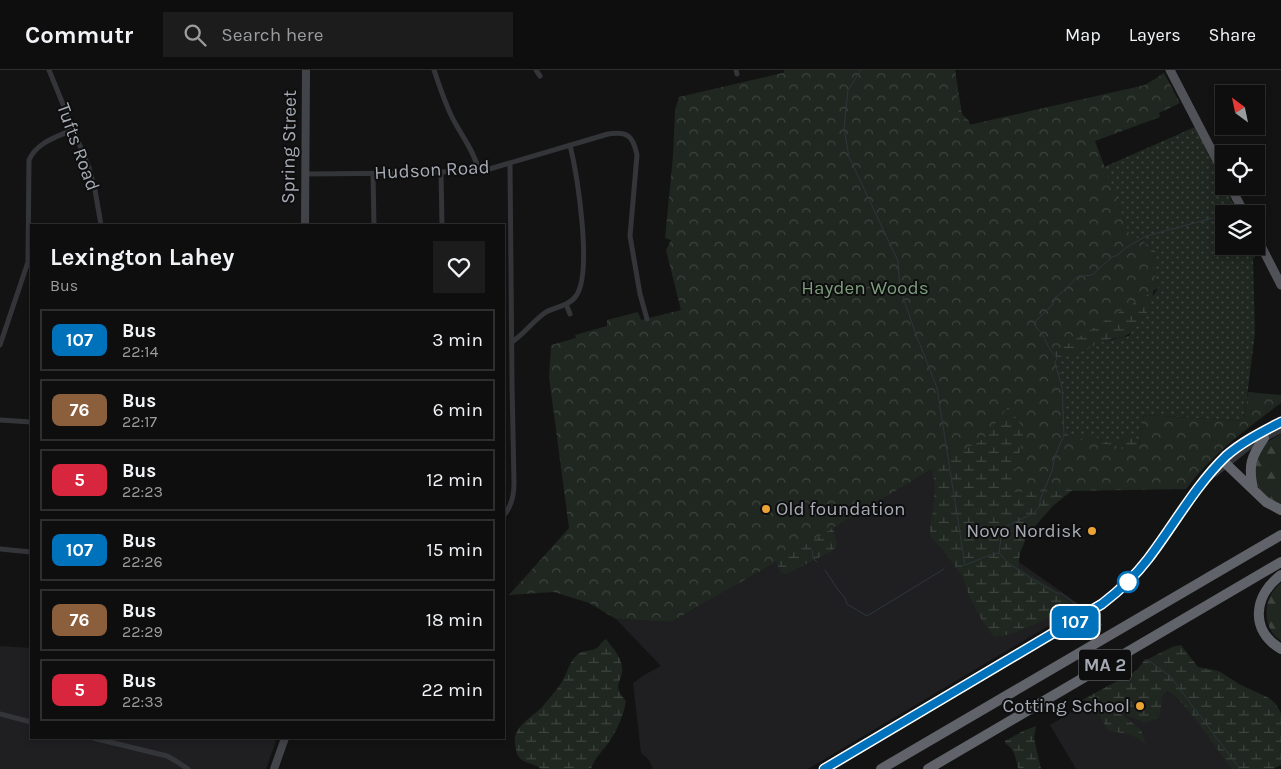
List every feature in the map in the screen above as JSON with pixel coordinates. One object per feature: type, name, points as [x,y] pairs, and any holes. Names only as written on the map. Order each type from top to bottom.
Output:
[{"type":"highway","points":[[1253,489],[1250,474],[1251,463],[1255,451],[1264,438]]},
{"type":"highway","points":[[1224,462],[1269,504],[1281,510]]},
{"type":"highway","name":"MA 2","points":[[882,769],[1281,534]]},
{"type":"highway","name":"MA 2","points":[[928,769],[1281,562]]},
{"type":"highway","points":[[1281,575],[1263,595],[1259,615],[1261,626],[1266,636],[1281,648]]},
{"type":"main road","name":"Spring Street","points":[[305,224],[306,70]]},
{"type":"main road","points":[[1170,70],[1215,157]]},
{"type":"main road","points":[[1265,254],[1281,286]]},
{"type":"main road","points":[[274,769],[285,739]]},
{"type":"street","name":"Tufts Road","points":[[49,70],[92,177],[101,224]]},
{"type":"street","points":[[434,70],[448,109],[476,160],[479,171]]},
{"type":"street","points":[[536,70],[540,76]]},
{"type":"street","points":[[0,345],[28,262],[29,160],[35,150],[41,145],[74,130]]},
{"type":"street","name":"Hudson Road","points":[[304,174],[479,171],[510,164],[615,133],[629,135],[635,143],[637,155],[630,236],[640,294],[647,319]]},
{"type":"street","points":[[512,342],[522,335],[544,313],[566,304],[576,296],[581,287],[584,270],[581,212],[576,169],[570,145]]},
{"type":"street","points":[[505,514],[514,498],[510,164]]},
{"type":"street","points":[[442,173],[442,224]]},
{"type":"street","points":[[373,174],[374,224]]},
{"type":"street","points":[[566,304],[570,314]]},
{"type":"street","points":[[505,379],[512,379]]},
{"type":"street","points":[[0,420],[30,422]]},
{"type":"street","points":[[824,769],[1102,604],[1126,584],[1144,565],[1201,486],[1224,462],[1244,443],[1281,422]]},
{"type":"street","points":[[1224,462],[1281,430]]},
{"type":"street","points":[[0,549],[30,552]]},
{"type":"street","points":[[0,714],[30,722]]},
{"type":"street","points":[[97,739],[172,758],[188,769]]},
{"type":"shaded area","points":[[983,439],[1000,549],[1082,606],[808,769],[653,769],[649,760],[641,753],[633,683],[661,666],[616,619],[671,622]]},
{"type":"shaded area","points":[[0,646],[30,648],[30,739],[277,739],[266,769],[0,769]]},
{"type":"shaded area","name":"Cotting School","points":[[1152,664],[1248,769],[1076,769],[1050,725]]},
{"type":"green space","points":[[784,70],[955,70],[962,114],[969,121],[975,143],[1150,247],[1156,253],[1157,262],[1154,263],[1153,297],[1146,314],[1132,332],[1124,337],[1111,339],[1067,356],[1059,364],[1064,405],[1061,426],[1069,436],[1094,436],[1102,441],[1109,442],[1132,433],[1141,450],[1092,474],[1053,506],[1028,534],[1020,553],[1018,567],[1063,596],[1073,607],[1071,609],[1011,634],[994,637],[983,622],[969,596],[963,577],[930,536],[935,484],[931,466],[782,83]]},
{"type":"green space","name":"Hayden Woods","points":[[795,70],[955,70],[960,127],[1145,85],[1164,73],[1180,103],[1159,113],[1160,117],[1095,141],[1129,233],[1148,245],[1158,288],[1055,352],[1062,389],[1061,436],[1138,450],[1144,415],[1244,421],[1248,392],[1281,395],[1281,403],[1242,432],[1218,453],[1186,489],[1012,492],[1024,429],[1008,407],[983,439],[671,622],[616,619],[589,603],[554,592],[509,595],[569,528],[549,377],[551,345],[576,338],[575,335],[607,326],[607,320],[638,312],[641,320],[681,310],[666,250],[671,240],[665,238],[673,156],[675,110],[679,97]]},
{"type":"green space","points":[[1195,127],[1215,167],[1215,195],[1229,195],[1234,205],[1215,205],[1215,255],[1256,255],[1253,259],[1255,333],[1244,421],[1144,415],[1138,450],[1061,436],[1062,389],[1054,352],[1129,336],[1158,288],[1148,245],[1129,233],[1104,167]]},
{"type":"green space","points":[[1281,434],[1281,505],[1265,496],[1254,480],[1253,462],[1264,444]]},
{"type":"green space","points":[[832,523],[837,546],[832,551],[786,574],[781,573],[768,543]]},
{"type":"green space","points":[[1281,583],[1281,641],[1270,628],[1266,612],[1270,596]]},
{"type":"green space","points":[[606,639],[620,659],[622,672],[618,686],[621,695],[626,701],[615,733],[596,758],[591,769],[541,769],[520,759],[515,744],[515,737],[520,727],[543,706],[557,689],[575,657],[597,648]]},
{"type":"green space","points":[[1181,645],[1198,667],[1219,671],[1275,703],[1281,713],[1281,765],[1273,769],[1232,769],[1182,703],[1175,695],[1168,691],[1163,694],[1159,718],[1145,723],[1103,704],[1082,700],[1136,671],[1144,661],[1172,647]]},
{"type":"green space","points":[[1097,711],[1121,714],[1141,730],[1146,743],[1129,735],[1108,731]]},
{"type":"green space","points":[[1036,726],[1034,738],[1041,769],[1018,769],[1014,754],[1005,741]]},
{"type":"waterway","points":[[861,70],[848,90],[844,128],[849,157],[898,261],[900,288],[937,388],[965,565],[999,553],[1008,563],[1032,579],[1062,594],[1078,606]]},
{"type":"waterway","points":[[999,553],[1001,537],[1005,527],[1034,513],[1040,506],[1040,500],[1064,435],[1062,387],[1055,363],[1057,358],[1036,327],[1035,322],[1053,304],[1055,298],[1077,277],[1092,275],[1112,257],[1146,236],[1215,217]]},
{"type":"waterway","points":[[812,550],[813,558],[817,562]]},
{"type":"waterway","points":[[955,567],[964,565]]},
{"type":"waterway","points":[[825,570],[845,598],[847,604],[867,616],[944,569]]},
{"type":"waterway","points":[[1096,620],[1102,625]]},
{"type":"waterway","points":[[1145,660],[1170,676],[1240,769]]},
{"type":"bus line","name":"107","points":[[824,769],[1102,604],[1126,584],[1144,565],[1189,500],[1222,461],[1244,443],[1281,422]]},
{"type":"place","name":"Old foundation","points":[[766,509]]},
{"type":"place","name":"Novo Nordisk","points":[[1092,531]]},
{"type":"place","name":"Cotting School","points":[[1140,706]]}]
